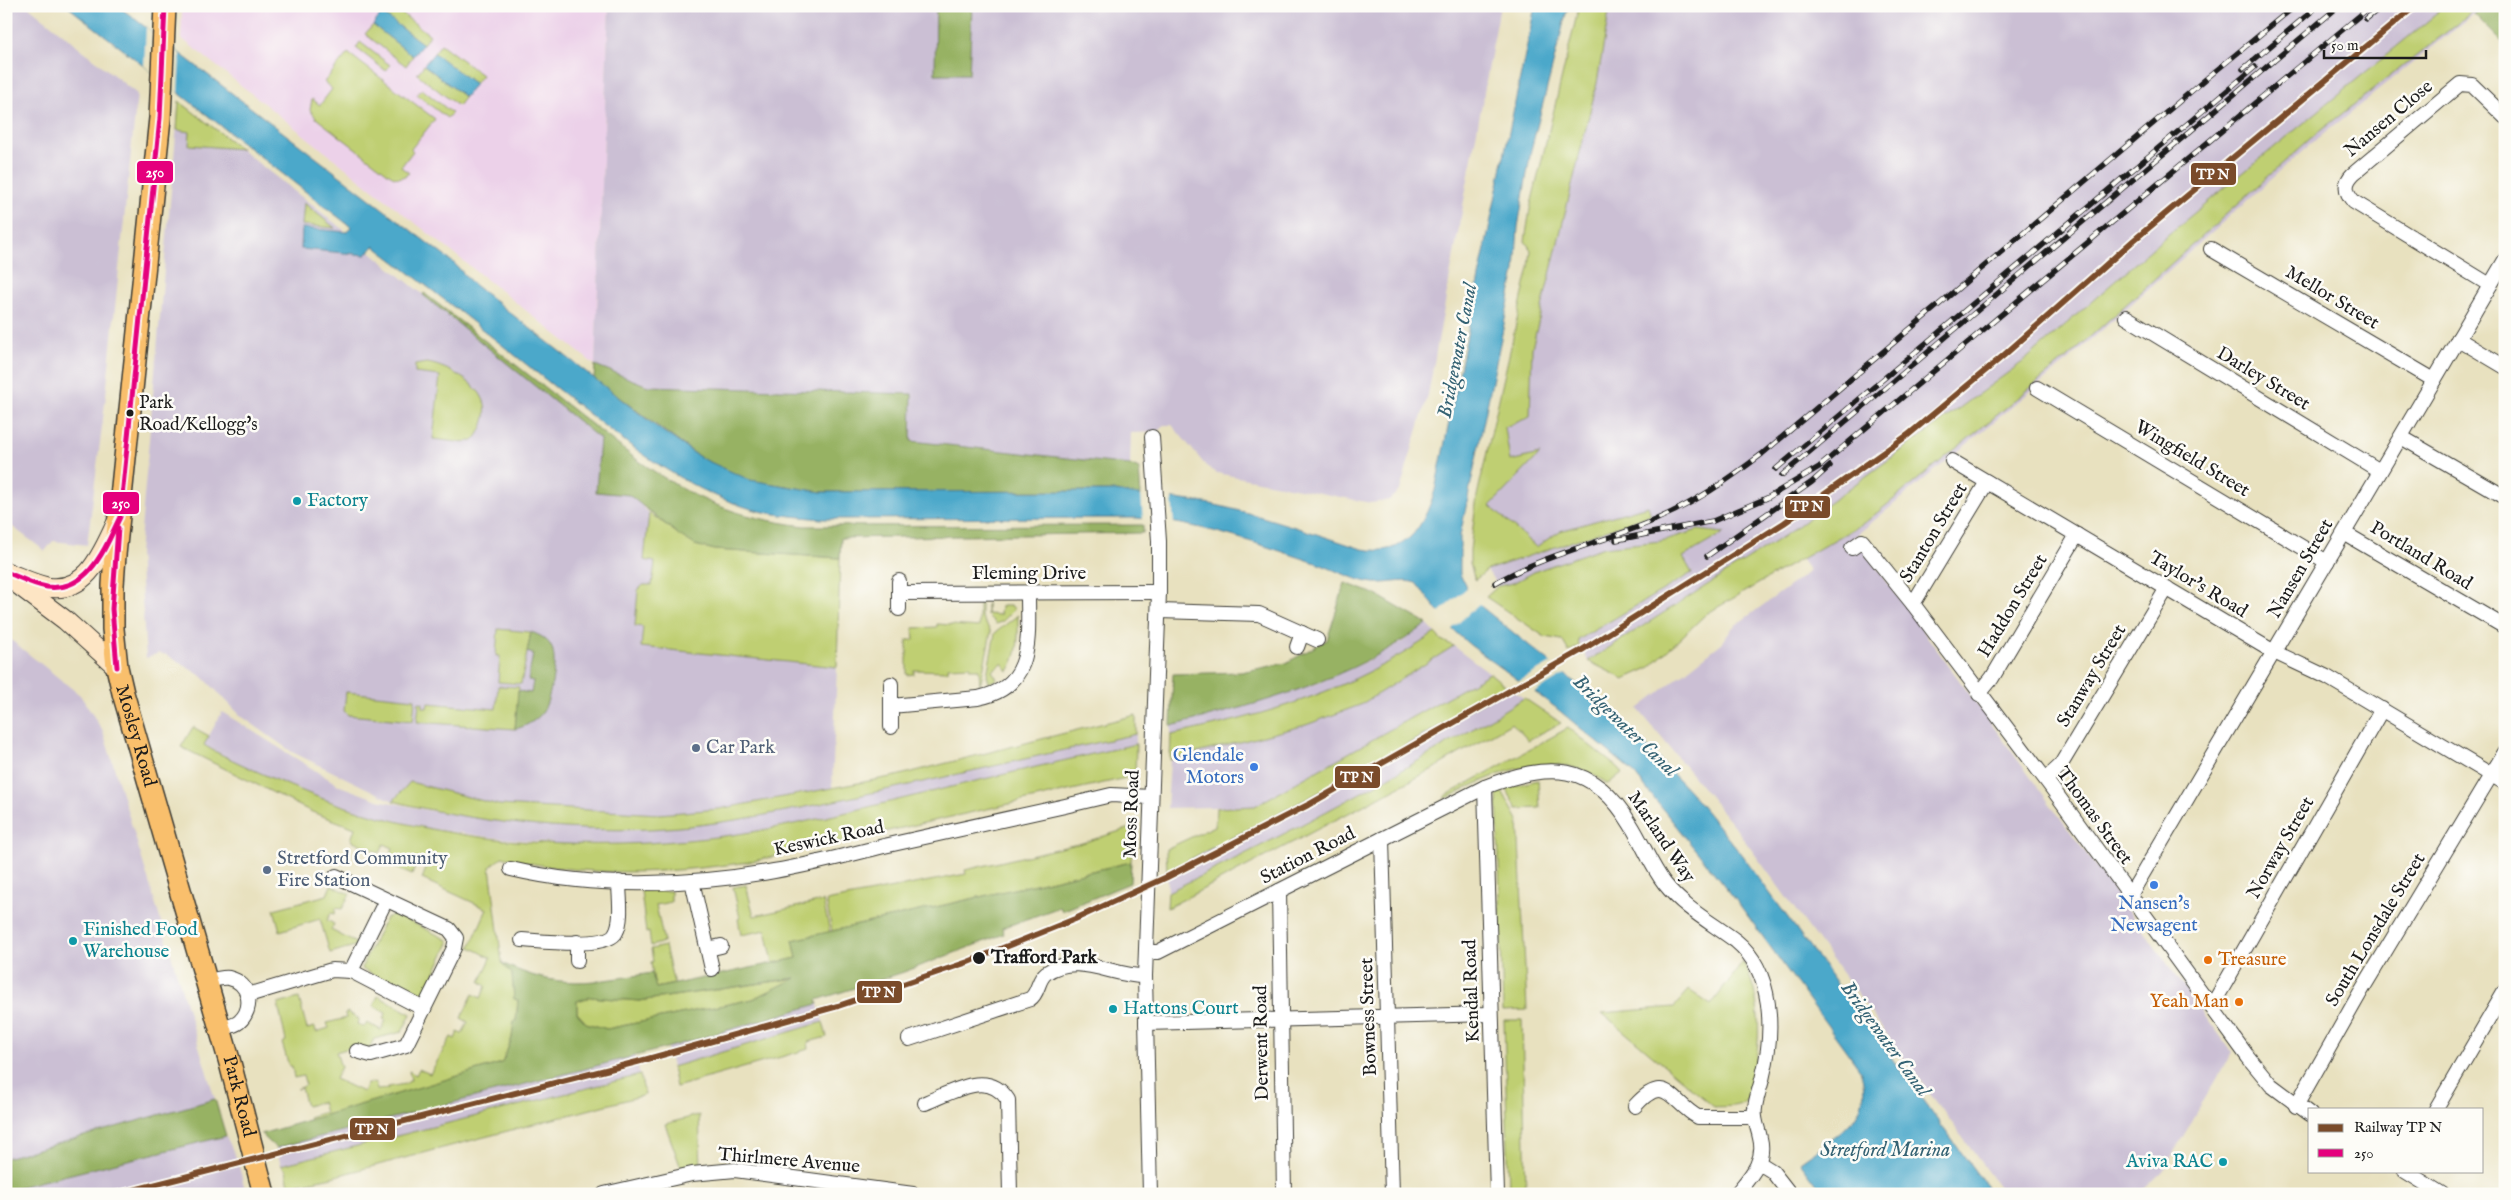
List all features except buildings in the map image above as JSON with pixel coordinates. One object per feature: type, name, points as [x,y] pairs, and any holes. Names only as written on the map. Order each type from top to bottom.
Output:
[{"type":"main road","name":"Mosley Road","points":[[165,11],[160,98],[112,601],[117,667],[140,760],[206,982]]},
{"type":"main road","points":[[6,572],[46,587],[63,587],[77,582],[92,569],[120,517]]},
{"type":"main road","points":[[6,576],[65,620],[117,667]]},
{"type":"main road","name":"Park Road","points":[[206,982],[264,1194]]},
{"type":"street","name":"Nansen Close","points":[[2490,285],[2354,202],[2346,188],[2347,182],[2353,174],[2460,84],[2476,88],[2505,117]]},
{"type":"street","name":"Mellor Street","points":[[2211,249],[2434,380]]},
{"type":"street","name":"Nansen Street","points":[[2129,897],[2505,260]]},
{"type":"street","name":"Darley Street","points":[[2126,317],[2380,471]]},
{"type":"street","points":[[2458,339],[2505,367]]},
{"type":"street","name":"Wingfield Street","points":[[2037,388],[2327,562]]},
{"type":"street","name":"Moss Road","points":[[1150,1194],[1145,976],[1159,612],[1159,541],[1152,437]]},
{"type":"street","points":[[2401,437],[2505,497]]},
{"type":"street","name":"Taylor's Road","points":[[1952,462],[2274,652],[2327,677],[2505,783]]},
{"type":"street","name":"Stanton Street","points":[[1913,604],[1987,482]]},
{"type":"street","name":"Portland Road","points":[[2344,533],[2505,627]]},
{"type":"street","name":"Haddon Street","points":[[1979,694],[1992,678],[2077,535]]},
{"type":"street","name":"Thomas Street","points":[[1852,548],[1862,542],[1913,604],[1979,694],[2046,780],[2129,897],[2271,1085],[2296,1106],[2308,1113]]},
{"type":"street","name":"Fleming Drive","points":[[899,609],[899,587],[1028,592],[1159,592]]},
{"type":"street","name":"Stanway Street","points":[[2046,780],[2060,766],[2167,588]]},
{"type":"street","points":[[891,706],[978,698],[992,694],[1007,686],[1020,671],[1027,651],[1028,592]]},
{"type":"street","points":[[1159,612],[1259,614],[1317,640]]},
{"type":"street","points":[[1297,647],[1302,633]]},
{"type":"street","points":[[891,684],[891,727]]},
{"type":"street","name":"Norway Street","points":[[2212,1006],[2382,710]]},
{"type":"street","name":"South Lonsdale Street","points":[[2296,1106],[2360,993],[2505,752]]},
{"type":"street","name":"Marland Way","points":[[1485,787],[1513,776],[1554,770],[1567,771],[1591,780],[1606,792],[1620,808],[1669,888],[1684,903],[1736,941],[1750,955],[1763,986],[1769,1020],[1767,1054],[1754,1117],[1762,1147],[1759,1163]]},
{"type":"street","name":"Station Road","points":[[1146,952],[1158,952],[1485,787]]},
{"type":"street","name":"Kendal Road","points":[[1485,787],[1497,1194]]},
{"type":"street","name":"Keswick Road","points":[[511,869],[557,878],[619,882],[692,881],[776,871],[1103,796],[1151,797]]},
{"type":"street","name":"Bowness Street","points":[[1382,839],[1392,1194]]},
{"type":"street","points":[[336,876],[449,929],[456,935],[454,948],[404,1047],[371,1055],[357,1051]]},
{"type":"street","points":[[692,881],[715,948],[712,969]]},
{"type":"street","points":[[522,940],[604,942],[615,935],[618,926],[619,882]]},
{"type":"street","name":"Derwent Road","points":[[1279,891],[1284,1194]]},
{"type":"street","points":[[351,971],[386,900]]},
{"type":"street","points":[[577,942],[577,961]]},
{"type":"street","points":[[910,1039],[944,1021],[1030,999],[1034,996],[1039,981],[1044,975],[1060,967],[1091,966],[1124,975],[1145,976]]},
{"type":"street","points":[[248,995],[332,970],[351,971],[424,1009]]},
{"type":"street","points":[[206,982],[227,978],[235,980],[245,988],[248,995],[244,1016],[235,1024],[220,1029]]},
{"type":"street","points":[[2437,1108],[2505,991]]},
{"type":"street","points":[[1146,1023],[1491,1014]]},
{"type":"street","points":[[925,1103],[978,1083],[992,1084],[1003,1092],[1008,1100],[1010,1194]]},
{"type":"street","points":[[1636,1106],[1649,1092],[1659,1089],[1670,1093],[1698,1117],[1754,1117]]},
{"type":"street","points":[[1736,1194],[1759,1163],[1772,1171],[1790,1194]]},
{"type":"street","name":"Thirlmere Avenue","points":[[604,1194],[660,1187],[713,1171],[736,1170],[843,1189],[913,1194]]},
{"type":"street","points":[[2407,1172],[2442,1194]]},
{"type":"shaded area","points":[[6,6],[28,6],[137,94],[106,395],[87,545],[53,541],[45,551],[6,522]]},
{"type":"shaded area","points":[[182,6],[609,6],[595,365],[181,38]]},
{"type":"shaded area","points":[[609,6],[1500,6],[1428,395],[1400,490],[1389,500],[1371,503],[1217,473],[1206,466],[1172,425],[1164,425],[1157,432],[1131,433],[1130,465],[911,441],[912,394],[648,386],[595,365]]},
{"type":"shaded area","points":[[1596,6],[2484,6],[2306,148],[2063,365],[1842,547],[1853,546],[1863,549],[2232,1052],[2163,1171],[2139,1194],[2004,1194],[1734,826],[1638,709],[1723,642],[1733,627],[1810,571],[1784,536],[1588,661],[1578,640],[1692,572],[1683,557],[1723,534],[1698,530],[1661,541],[1604,547],[1533,572],[1513,583],[1498,586],[1487,570],[1543,552],[1647,506],[1560,531],[1531,551],[1477,496]]},
{"type":"shaded area","points":[[179,101],[340,227],[600,439],[596,491],[630,495],[649,513],[644,560],[655,561],[652,585],[635,626],[643,627],[642,647],[837,667],[832,788],[719,809],[659,814],[499,805],[410,782],[393,801],[292,752],[241,716],[203,677],[167,655],[159,653],[146,658],[139,553]]},
{"type":"shaded area","points":[[1427,624],[1435,633],[1407,652],[1370,673],[1321,695],[1216,726],[1171,735],[1171,726],[1316,684],[1366,662],[1402,642]]},
{"type":"shaded area","name":"Finished Food Warehouse","points":[[6,636],[80,695],[103,731],[215,1099],[6,1158]]},
{"type":"shaded area","points":[[1454,646],[1490,673],[1255,806],[1167,808],[1170,760],[1306,725],[1360,705]]},
{"type":"shaded area","points":[[1508,688],[1524,698],[1429,756],[1354,797],[1256,849],[1168,892],[1167,871],[1347,778]]},
{"type":"shaded area","points":[[222,712],[340,786],[378,800],[431,811],[568,827],[648,829],[731,821],[878,792],[1136,734],[1136,744],[798,823],[732,835],[649,843],[567,844],[489,837],[428,828],[373,815],[321,798],[252,770],[204,745]]},
{"type":"shaded area","points":[[818,1004],[823,1022],[672,1067],[667,1048]]},
{"type":"shaded area","points":[[635,1056],[640,1075],[516,1107],[281,1165],[276,1148]]},
{"type":"shaded area","points":[[226,1136],[237,1159],[246,1193],[6,1194],[6,1190]]},
{"type":"green space","points":[[387,6],[392,6],[430,35],[423,44],[382,13]]},
{"type":"green space","points":[[936,6],[972,6],[969,74],[935,74]]},
{"type":"green space","points":[[1579,6],[1610,6],[1597,83],[1532,348],[1530,417],[1505,427],[1510,461],[1540,454],[1490,506],[1536,547],[1560,531],[1648,506],[1651,515],[1487,570],[1475,580],[1470,564],[1470,550],[1477,496],[1529,267],[1531,250],[1525,241],[1530,209]]},
{"type":"green space","points":[[2446,6],[2480,6],[2311,138],[2061,363],[1867,521],[1706,614],[1649,668],[1624,679],[1588,661],[1784,536],[2024,361],[2165,237]]},
{"type":"green space","points":[[2484,6],[2505,6],[2505,45],[2474,14]]},
{"type":"green space","points":[[373,25],[413,56],[406,66],[365,34]]},
{"type":"green space","points":[[360,42],[390,65],[386,71],[356,48]]},
{"type":"green space","points":[[441,44],[482,75],[475,84],[434,53]]},
{"type":"green space","points":[[348,53],[435,119],[411,149],[413,151],[401,167],[409,173],[404,176],[394,177],[389,174],[317,119],[310,110],[312,99],[320,105],[332,89],[324,82]]},
{"type":"green space","points":[[424,65],[465,97],[458,106],[417,74]]},
{"type":"green space","points":[[422,89],[452,113],[447,118],[417,95]]},
{"type":"green space","points":[[179,101],[241,149],[189,145],[190,132],[177,130]]},
{"type":"green space","points":[[304,203],[335,228],[302,225]]},
{"type":"green space","points":[[424,293],[636,459],[677,486],[735,512],[756,518],[805,526],[1143,525],[1143,533],[841,538],[840,558],[715,550],[695,545],[679,535],[629,495],[596,492],[600,439],[423,295]]},
{"type":"green space","points":[[426,363],[449,370],[473,386],[482,397],[485,408],[484,420],[480,432],[473,441],[457,442],[433,439],[440,376],[415,373],[415,365]]},
{"type":"green space","points":[[595,365],[648,386],[912,394],[911,441],[1130,465],[1139,469],[1141,497],[1116,491],[821,492],[749,480],[701,458],[594,379]]},
{"type":"green space","points":[[649,513],[695,545],[715,550],[840,558],[837,667],[641,647],[643,627],[635,626],[638,590],[643,585],[652,585],[655,562],[644,560]]},
{"type":"green space","points":[[1698,530],[1724,533],[1683,557],[1692,573],[1578,640],[1579,646],[1569,652],[1562,640],[1545,637],[1486,597],[1498,586],[1513,583],[1533,572],[1604,547],[1661,541]]},
{"type":"green space","points":[[1345,583],[1375,594],[1427,624],[1368,660],[1337,675],[1272,699],[1171,726],[1173,674],[1241,672],[1286,663],[1327,640]]},
{"type":"green space","points":[[979,604],[981,604],[981,616],[991,632],[980,686],[979,669],[970,669],[970,666],[948,667],[948,671],[914,670],[914,674],[907,675],[907,640],[914,640],[913,628],[937,627],[937,624],[979,627]]},
{"type":"green space","points":[[1001,606],[1011,606],[1015,609],[1003,621],[996,624],[987,614],[1000,615]]},
{"type":"green space","points":[[1018,615],[1018,644],[1015,658],[1008,671],[1002,663],[992,671],[997,679],[989,683],[987,675],[995,633]]},
{"type":"green space","points":[[498,629],[531,632],[521,684],[498,682],[500,656],[496,656]]},
{"type":"green space","points":[[531,632],[538,634],[552,648],[554,672],[548,700],[542,713],[537,719],[515,729],[518,691],[531,693],[533,681],[528,680],[533,654],[527,652]]},
{"type":"green space","points":[[1435,633],[1441,640],[1454,646],[1360,705],[1306,725],[1170,760],[1171,735],[1241,719],[1308,698],[1373,670]]},
{"type":"green space","points":[[1490,673],[1508,688],[1347,778],[1167,871],[1166,849],[1215,826],[1216,808],[1255,806]]},
{"type":"green space","points":[[498,686],[519,687],[515,729],[417,722],[419,702],[423,703],[423,707],[427,708],[428,703],[496,709]]},
{"type":"green space","points":[[346,692],[415,699],[413,721],[348,715],[344,711]]},
{"type":"green space","points":[[1524,698],[1561,723],[1528,740],[1512,723],[1431,770],[1167,908],[1168,892],[1259,847],[1349,799],[1437,750]]},
{"type":"green space","points":[[1136,715],[1136,734],[809,806],[703,825],[618,830],[553,827],[487,820],[393,801],[410,782],[499,805],[659,814],[719,809],[896,776]]},
{"type":"green space","points":[[193,727],[209,736],[204,745],[214,751],[292,787],[352,809],[417,826],[461,834],[551,843],[642,843],[732,835],[825,817],[1136,744],[1135,776],[749,862],[686,869],[625,872],[564,868],[502,857],[490,867],[502,962],[512,974],[514,998],[518,1000],[512,1038],[502,1063],[310,1120],[309,1117],[325,1112],[322,1102],[306,1106],[301,1088],[297,1089],[306,1085],[303,1076],[294,1078],[292,1066],[289,1066],[282,1043],[286,1041],[278,1004],[299,998],[307,1029],[315,1027],[316,1032],[329,1028],[327,1023],[346,1018],[345,1014],[347,1012],[359,1019],[357,1024],[364,1027],[367,1023],[381,1030],[386,1020],[383,1019],[386,1013],[373,1006],[378,996],[411,1014],[402,1032],[374,1039],[368,1051],[356,1046],[336,1052],[341,1067],[335,1079],[363,1092],[367,1084],[375,1082],[377,1090],[405,1084],[411,1080],[409,1071],[416,1075],[419,1069],[430,1074],[451,1037],[455,1039],[458,1032],[462,1034],[468,1022],[461,1018],[473,994],[481,998],[486,986],[480,982],[491,958],[470,947],[487,909],[422,879],[428,863],[418,858],[412,875],[387,864],[393,848],[384,844],[380,853],[351,840],[355,828],[312,812],[181,747]]},
{"type":"green space","points":[[1568,728],[1623,772],[1608,784],[1588,772],[1567,766],[1547,764],[1526,767],[1485,780],[1445,799],[1445,796]]},
{"type":"green space","points":[[1538,780],[1540,808],[1517,809],[1506,788]]},
{"type":"green space","points":[[1501,789],[1518,820],[1527,1010],[1503,1011],[1497,791]]},
{"type":"green space","points":[[1133,827],[1131,862],[832,931],[826,901],[966,874],[965,870],[1082,843]]},
{"type":"green space","points":[[1131,862],[1130,883],[1062,911],[1060,907],[1002,928],[1004,934],[904,972],[817,1000],[818,1004],[666,1048],[276,1148],[261,1134],[502,1063],[512,1038],[518,1000],[514,999],[512,974],[502,963],[541,978],[559,981],[593,981],[652,973],[656,988],[797,958],[793,940]],"holes":[[[796,978],[753,999],[607,1029],[586,1023],[577,1013],[577,1001],[590,997],[639,1001]]]},
{"type":"green space","points":[[331,885],[350,894],[342,909],[336,908],[335,914],[331,913],[327,920],[334,924],[331,930],[356,943],[355,946],[330,953],[320,919],[280,931],[274,909],[327,895]]},
{"type":"green space","points":[[746,885],[754,916],[823,901],[830,932],[793,940],[797,958],[773,963],[766,930],[741,935],[738,919],[740,918],[733,887]]},
{"type":"green space","points":[[641,891],[671,891],[671,902],[656,905],[664,942],[651,946],[649,932],[646,933]]},
{"type":"green space","points":[[395,914],[448,940],[449,943],[423,997],[419,999],[362,969],[364,961],[386,918]]},
{"type":"green space","points":[[665,946],[674,984],[655,988],[651,949]]},
{"type":"green space","points":[[1743,962],[1754,990],[1757,1004],[1758,1033],[1756,1063],[1751,1088],[1748,1098],[1741,1104],[1714,1107],[1602,1013],[1674,1007],[1689,990],[1711,1005]]},
{"type":"green space","points":[[798,978],[753,999],[607,1029],[586,1023],[577,1013],[577,1001],[590,997],[639,1001]]},
{"type":"green space","points":[[1504,1020],[1522,1020],[1526,1190],[1509,1190]]},
{"type":"green space","points":[[823,1022],[827,1037],[808,1042],[809,1049],[676,1087],[672,1067]]},
{"type":"green space","points":[[640,1075],[645,1095],[332,1177],[289,1186],[286,1170],[281,1165]]},
{"type":"green space","points":[[215,1099],[226,1136],[6,1190],[6,1158]]},
{"type":"green space","points":[[699,1115],[701,1168],[682,1171],[665,1124]]},
{"type":"water","name":"Stretford Marina","points":[[67,6],[118,6],[455,264],[472,283],[658,428],[701,458],[750,480],[821,492],[1116,491],[1187,500],[1230,508],[1362,549],[1377,550],[1401,544],[1410,537],[1425,516],[1435,490],[1535,6],[1568,6],[1531,150],[1518,227],[1515,271],[1460,536],[1460,574],[1470,595],[1483,608],[1577,684],[1642,741],[1691,793],[1741,854],[1992,1194],[1824,1194],[1800,1162],[1838,1135],[1857,1114],[1862,1101],[1864,1087],[1860,1070],[1739,904],[1632,771],[1555,707],[1470,645],[1454,631],[1416,583],[1405,581],[1367,582],[1317,563],[1246,540],[1202,528],[1158,520],[1136,518],[821,519],[761,511],[716,496],[665,469],[618,436],[374,246],[366,255],[301,249],[302,228],[347,232],[351,227]]},
{"type":"water","points":[[382,13],[423,44],[413,56],[373,25]]},
{"type":"water","points":[[434,53],[475,84],[465,97],[424,65]]},
{"type":"pier","points":[[146,27],[180,54],[178,93],[144,66]]},
{"type":"pier","points":[[1141,494],[1172,498],[1174,524],[1143,521]]},
{"type":"pier","points":[[1468,587],[1481,602],[1451,630],[1437,614]]},
{"type":"pier","points":[[1553,662],[1567,673],[1532,694],[1516,683]]},
{"type":"railway","points":[[1495,583],[1534,564],[1635,528],[1670,513],[1697,499],[1737,473],[2295,6]]},
{"type":"railway","points":[[2243,69],[2318,6]]},
{"type":"railway","points":[[1782,475],[2339,6]]},
{"type":"railway","points":[[1616,540],[1713,521],[1767,498],[1819,467],[2371,6]]},
{"type":"railway","points":[[2366,19],[2382,6]]},
{"type":"railway","points":[[1776,469],[2255,67]]},
{"type":"railway","points":[[1707,556],[1812,482],[1830,466]]},
{"type":"transit line","name":"250","points":[[6,572],[31,583],[47,587],[62,587],[74,583],[94,566],[120,517],[160,118],[165,6]]},
{"type":"transit line","points":[[118,1194],[637,1062],[838,1006],[968,962],[1075,919],[1167,877],[1308,805],[1582,650],[1784,523],[1908,435],[2003,356],[2134,240],[2415,6]]},
{"type":"transit line","name":"250","points":[[117,667],[112,609],[118,528]]},
{"type":"place","name":"Park Road/Kellogg's","points":[[130,413]]},
{"type":"place","name":"Factory","points":[[297,501]]},
{"type":"place","name":"Car Park","points":[[696,748]]},
{"type":"place","name":"Glendale Motors","points":[[1254,767]]},
{"type":"place","name":"Stretford Community Fire Station","points":[[267,870]]},
{"type":"place","name":"Nansen's Newsagent","points":[[2154,885]]},
{"type":"place","name":"Finished Food Warehouse","points":[[73,941]]},
{"type":"place","name":"Trafford Park","points":[[979,958]]},
{"type":"place","name":"Treasure","points":[[2208,960]]},
{"type":"place","name":"Yeah Man","points":[[2239,1002]]},
{"type":"place","name":"Hattons Court","points":[[1113,1009]]},
{"type":"place","name":"Aviva RAC","points":[[2223,1162]]},
{"type":"water label","name":"Bridgewater Canal","points":[[1458,351]]},
{"type":"water label","name":"Bridgewater Canal","points":[[1625,726]]},
{"type":"water label","name":"Bridgewater Canal","points":[[1885,1039]]}]
